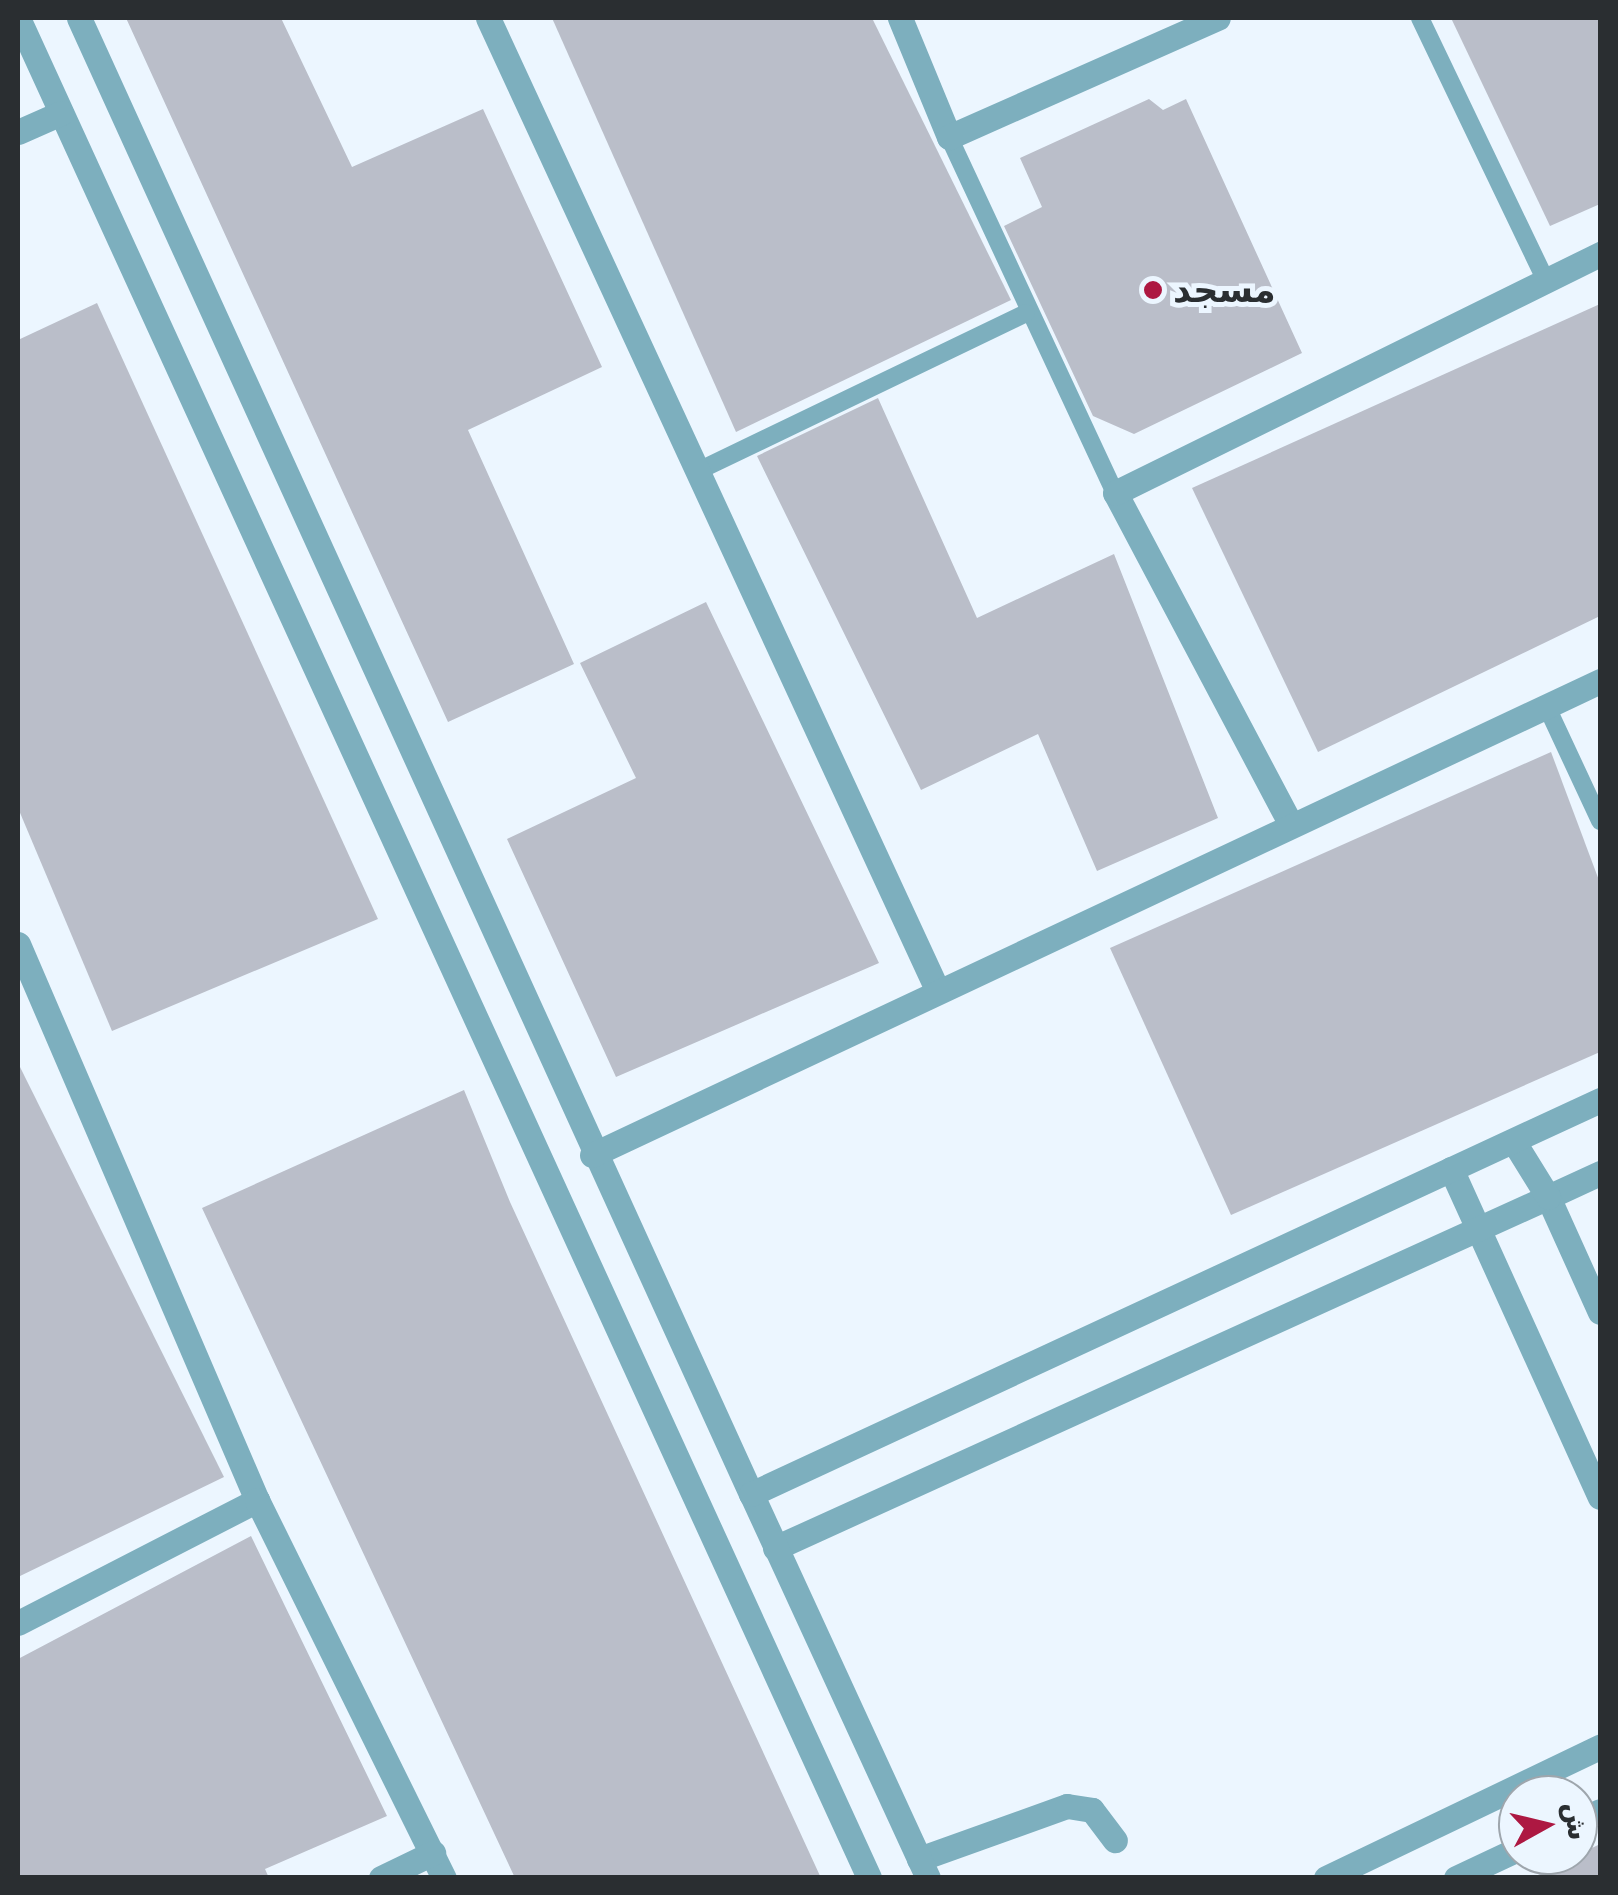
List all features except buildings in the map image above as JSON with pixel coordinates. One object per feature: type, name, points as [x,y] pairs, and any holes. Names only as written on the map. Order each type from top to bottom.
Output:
[{"type":"street","points":[[18,18],[868,1878]]},
{"type":"street","points":[[79,18],[592,1154],[924,1868],[1067,1806],[1092,1810],[1114,1840]]},
{"type":"street","points":[[488,18],[936,987]]},
{"type":"street","points":[[900,18],[949,137],[1218,18]]},
{"type":"street","points":[[18,132],[60,113]]},
{"type":"street","points":[[1289,821],[1115,493],[1600,254]]},
{"type":"street","points":[[592,1154],[1289,821],[1600,681]]},
{"type":"street","points":[[18,944],[257,1500],[444,1878]]},
{"type":"street","points":[[751,1494],[1600,1100]]},
{"type":"street","points":[[1514,1142],[1548,1197],[1600,1312]]},
{"type":"street","points":[[1451,1169],[1484,1231],[1600,1497]]},
{"type":"street","points":[[775,1548],[1484,1231],[1600,1173]]},
{"type":"street","points":[[18,1623],[257,1500]]},
{"type":"street","points":[[1326,1878],[1600,1747]]},
{"type":"street","points":[[381,1878],[433,1853]]},
{"type":"street","points":[[1456,1878],[1498,1858]]},
{"type":"lane","points":[[1420,18],[1545,279]]},
{"type":"lane","points":[[949,137],[1026,313],[1115,493]]},
{"type":"lane","points":[[698,471],[1026,313]]},
{"type":"lane","points":[[1546,705],[1600,822]]},
{"type":"place","name":"مسجد","points":[[1153,290]]}]
